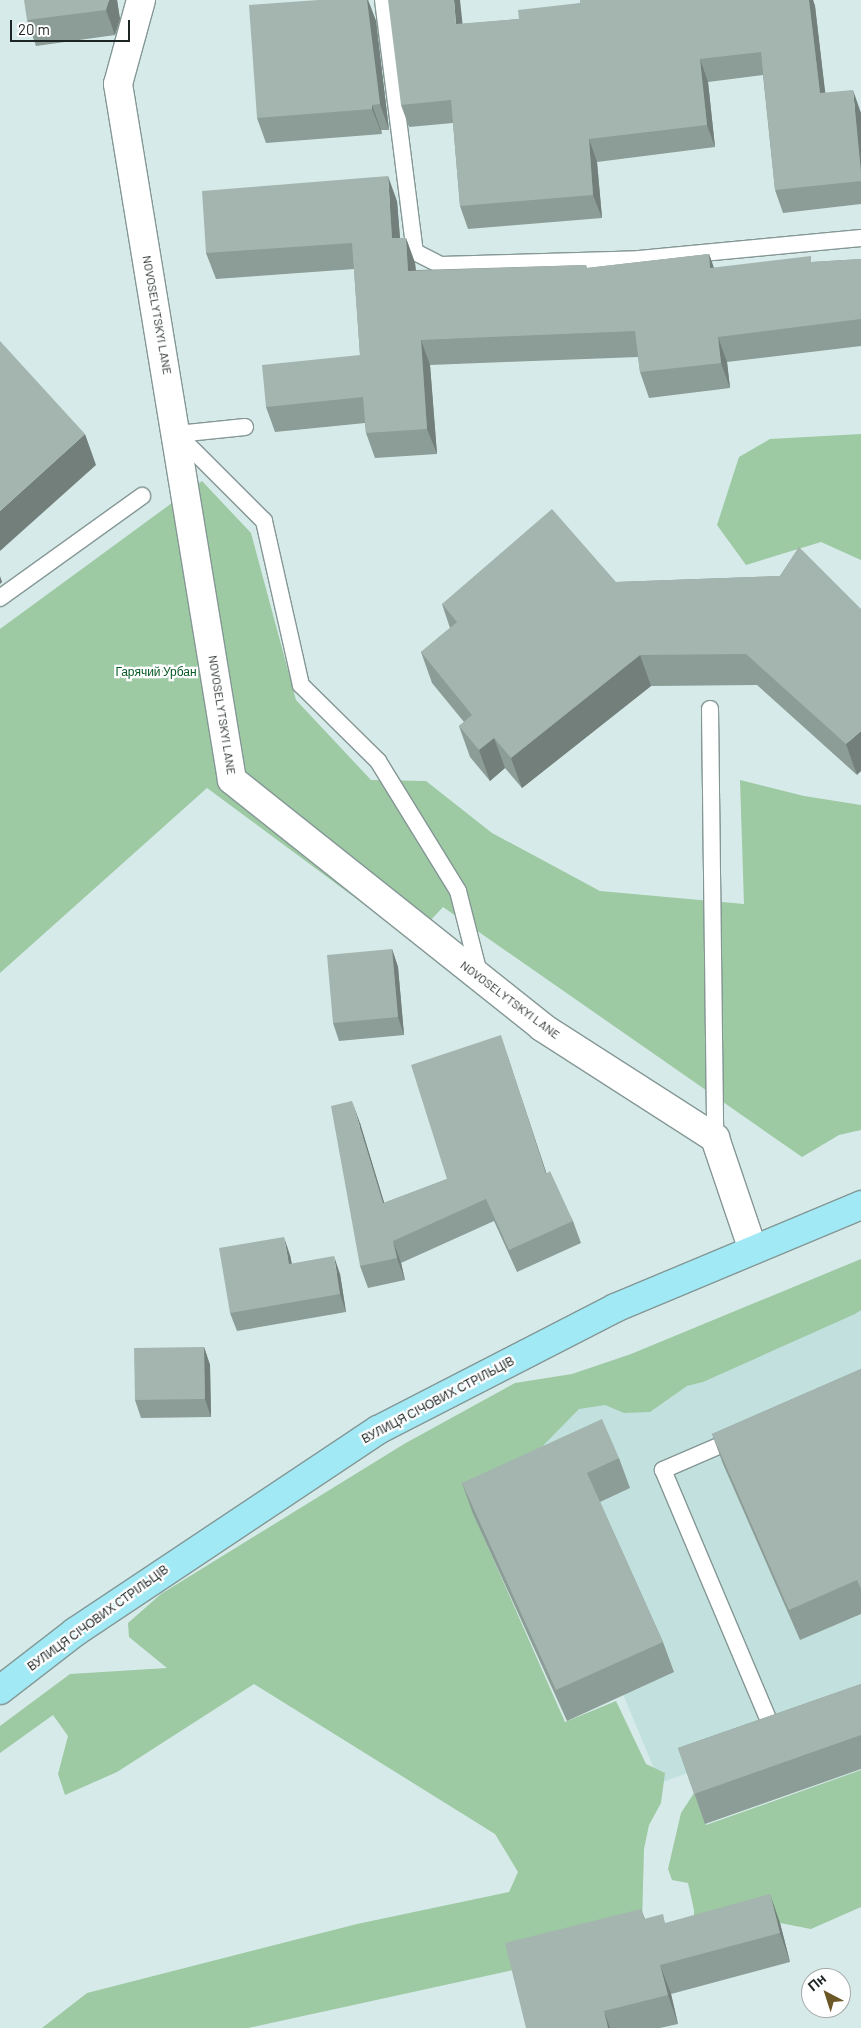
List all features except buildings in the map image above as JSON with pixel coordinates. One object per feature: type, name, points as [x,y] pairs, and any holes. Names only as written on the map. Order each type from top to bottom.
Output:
[{"type":"main road","name":"ВУЛИЦЯ СІЧОВИХ СТРІЛЬЦІВ","points":[[0,1689],[140,1587],[378,1430],[615,1308],[861,1205]]},
{"type":"street","name":"NOVOSELYTSKYI LANE","points":[[141,0],[118,84],[177,434],[232,780],[542,1027],[715,1138]]},
{"type":"street","points":[[715,1138],[753,1250]]},
{"type":"lane","points":[[383,0],[415,252],[441,265],[639,259],[861,238]]},
{"type":"lane","points":[[177,434],[245,427]]},
{"type":"lane","points":[[177,434],[264,521],[301,685],[378,760],[458,891],[480,978]]},
{"type":"lane","points":[[0,598],[142,496]]},
{"type":"lane","points":[[710,709],[715,1138]]},
{"type":"lane","points":[[753,1431],[663,1470],[772,1736],[790,1729]]},
{"type":"shaded area","points":[[861,1262],[861,1711],[660,1783],[620,1687],[449,1440]]},
{"type":"green space","points":[[861,434],[861,560],[821,542],[746,565],[717,525],[739,457],[770,439]]},
{"type":"green space","name":"Гарячий Урбан","points":[[202,481],[251,533],[296,700],[371,780],[426,781],[492,833],[600,891],[744,904],[740,780],[804,796],[861,805],[861,1130],[839,1135],[802,1157],[443,907],[412,940],[207,788],[0,973],[0,629]]},
{"type":"green space","points":[[861,1259],[861,1310],[855,1314],[703,1382],[687,1386],[650,1412],[624,1413],[605,1405],[579,1409],[529,1460],[519,1492],[473,1513],[565,1722],[616,1701],[646,1764],[665,1773],[661,1803],[649,1825],[644,1849],[642,1924],[513,1970],[248,2028],[42,2028],[87,1993],[357,1924],[509,1892],[518,1872],[495,1834],[254,1684],[117,1772],[65,1795],[58,1774],[68,1736],[53,1715],[0,1753],[0,1726],[70,1674],[167,1668],[129,1637],[128,1623],[161,1594],[404,1444],[515,1383],[572,1374],[631,1354]]},
{"type":"green space","points":[[861,1770],[861,1907],[811,1929],[780,1923],[694,1935],[694,1910],[688,1883],[672,1880],[668,1869],[681,1813],[694,1793],[706,1825]]}]
